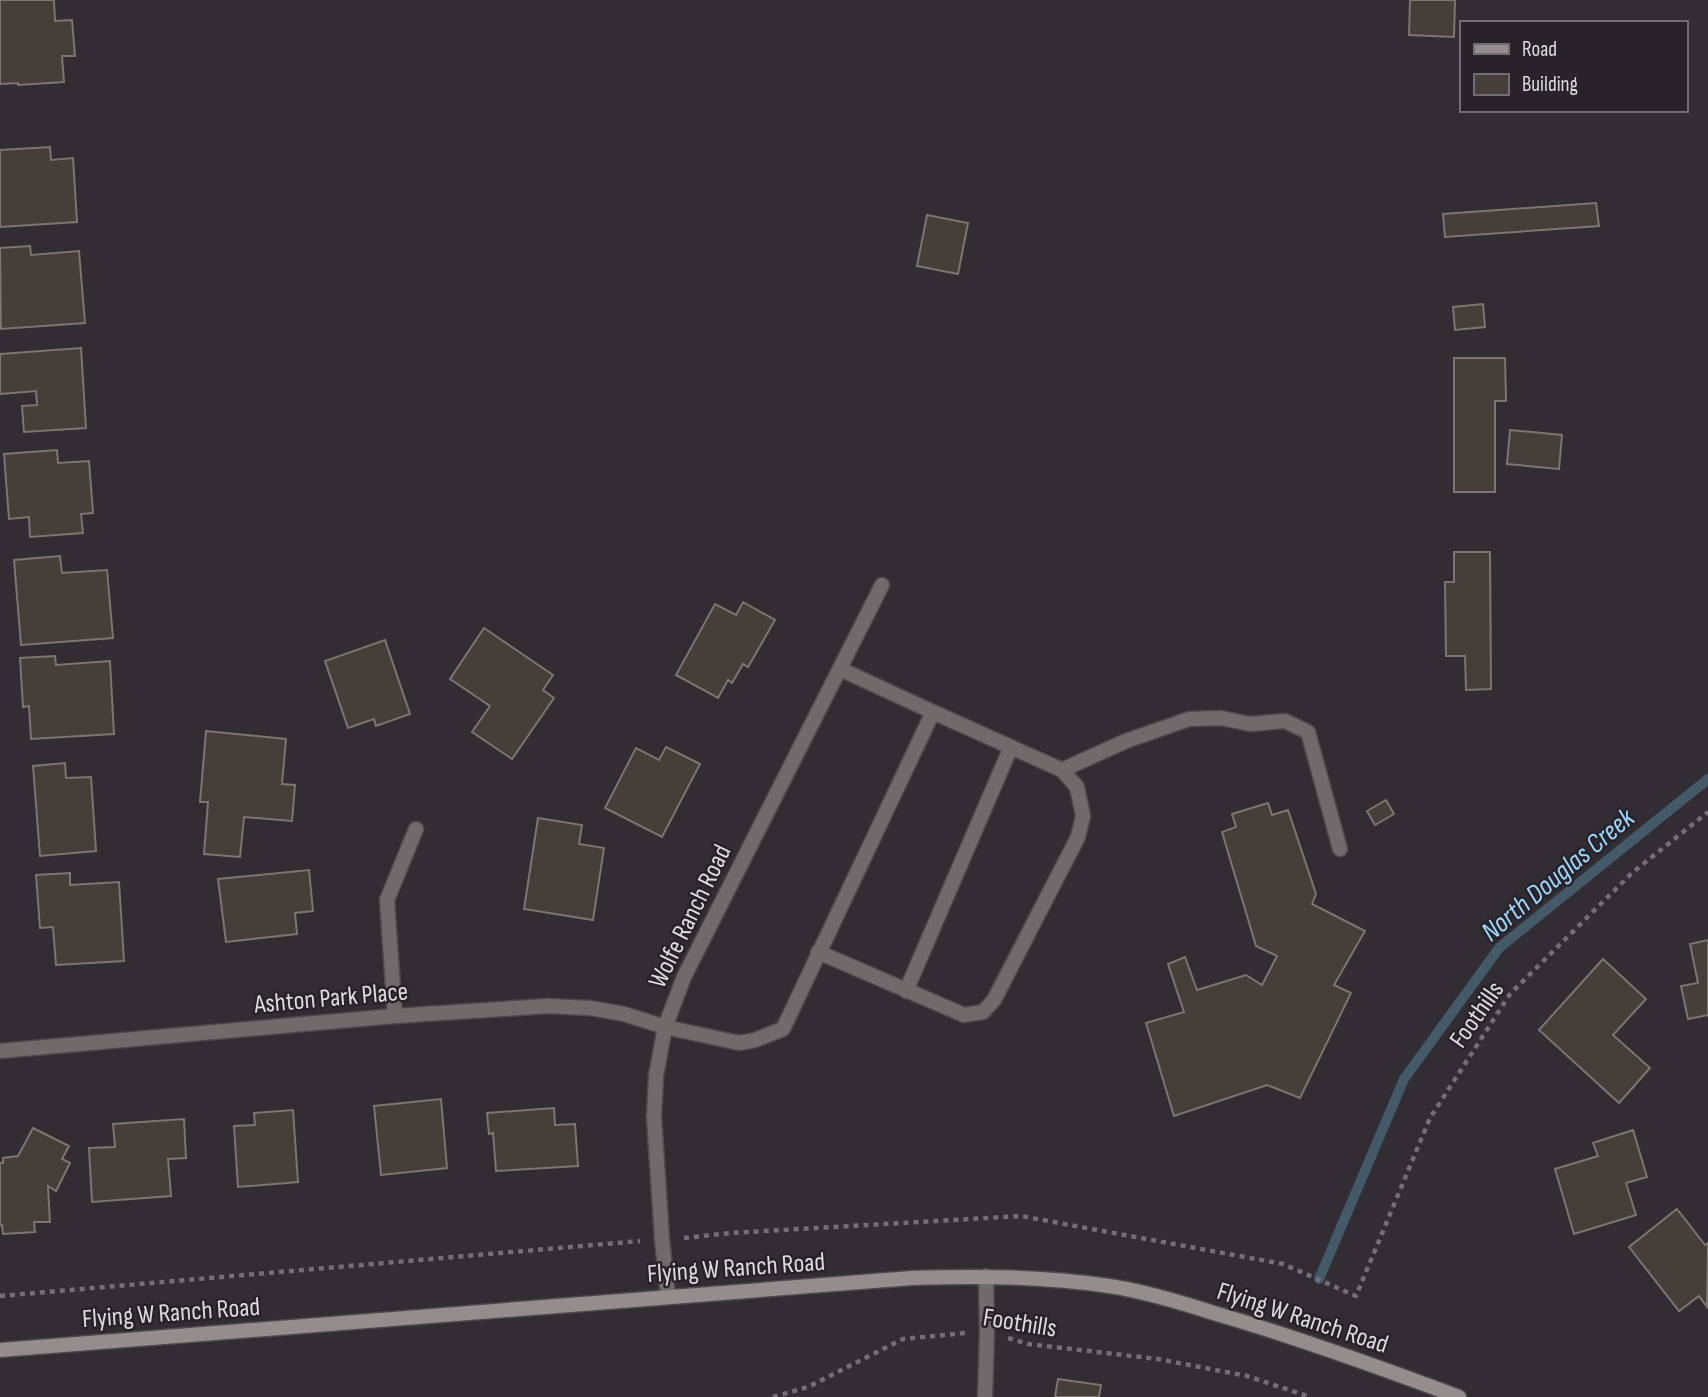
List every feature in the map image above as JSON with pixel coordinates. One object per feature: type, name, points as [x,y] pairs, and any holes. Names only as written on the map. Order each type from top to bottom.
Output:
[{"type":"street","name":"Wolfe Ranch Road","points":[[668,1297],[654,1117],[656,1076],[664,1027],[684,978],[882,586]]},
{"type":"street","points":[[818,953],[964,1015],[983,1013],[994,1000],[1078,837],[1083,816],[1077,788],[1062,770],[840,669]]},
{"type":"street","name":"Ashton Park Place","points":[[0,1051],[395,1016],[548,1006],[590,1007],[739,1043],[755,1040],[783,1029],[933,712]]},
{"type":"street","points":[[1062,770],[1126,741],[1189,719],[1221,718],[1250,724],[1285,721],[1308,732],[1340,849]]},
{"type":"street","points":[[906,990],[1011,747]]},
{"type":"street","points":[[395,1016],[387,900],[416,830]]},
{"type":"street","points":[[985,1397],[986,1276]]},
{"type":"street","name":"Flying W Ranch Road","points":[[0,1350],[912,1278],[986,1276],[1100,1284],[1173,1301],[1333,1351],[1459,1397]]},
{"type":"path","name":"Foothills","points":[[1356,1296],[1430,1118],[1510,994],[1632,873],[1708,812]]},
{"type":"path","name":"Foothills","points":[[773,1397],[808,1387],[903,1339],[987,1332],[1028,1344],[1158,1359],[1235,1373],[1310,1397]]},
{"type":"building","points":[[0,0],[54,0],[55,21],[72,20],[75,56],[62,56],[64,82],[0,84]]},
{"type":"building","points":[[1410,0],[1455,0],[1454,37],[1409,35]]},
{"type":"building","points":[[50,147],[51,160],[73,158],[77,222],[0,227],[0,150]]},
{"type":"building","points":[[1596,203],[1599,226],[1445,237],[1443,214]]},
{"type":"building","points":[[927,215],[968,223],[958,274],[917,266]]},
{"type":"building","points":[[30,246],[31,255],[79,251],[85,323],[1,329],[0,248]]},
{"type":"building","points":[[1483,304],[1485,327],[1455,330],[1453,307]]},
{"type":"building","points":[[81,348],[86,428],[24,432],[22,406],[37,405],[36,391],[0,394],[0,354]]},
{"type":"building","points":[[1454,358],[1505,358],[1506,401],[1495,401],[1495,492],[1454,492]]},
{"type":"building","points":[[1510,430],[1562,435],[1559,469],[1507,464]]},
{"type":"building","points":[[57,450],[58,463],[89,461],[93,513],[81,514],[83,533],[30,537],[29,517],[9,519],[4,454]]},
{"type":"building","points":[[1454,552],[1490,552],[1491,689],[1466,690],[1465,656],[1446,656],[1445,582],[1454,582]]},
{"type":"building","points":[[60,556],[62,573],[107,570],[113,638],[21,645],[14,560]]},
{"type":"building","points":[[743,602],[775,620],[748,667],[743,664],[732,683],[728,680],[718,698],[676,675],[715,604],[736,615]]},
{"type":"building","points":[[484,628],[553,675],[543,690],[554,698],[512,759],[472,732],[490,706],[450,679]]},
{"type":"building","points":[[385,640],[410,714],[376,726],[374,719],[348,728],[325,661]]},
{"type":"building","points":[[55,656],[56,665],[110,661],[114,734],[31,739],[29,706],[23,707],[20,658]]},
{"type":"building","points":[[206,731],[286,739],[282,784],[295,785],[292,821],[244,817],[240,857],[204,854],[208,802],[200,802]]},
{"type":"building","points":[[666,747],[700,764],[662,837],[605,808],[636,748],[659,760]]},
{"type":"building","points":[[65,763],[66,778],[91,777],[96,851],[40,856],[33,766]]},
{"type":"building","points":[[1386,800],[1394,814],[1375,825],[1367,811]]},
{"type":"building","points":[[1268,803],[1272,815],[1288,810],[1316,894],[1312,904],[1365,931],[1334,985],[1351,993],[1300,1098],[1267,1085],[1174,1116],[1146,1023],[1184,1012],[1168,964],[1185,957],[1197,990],[1246,975],[1262,985],[1277,956],[1256,946],[1222,832],[1236,827],[1232,814]]},
{"type":"building","points":[[538,818],[582,825],[579,844],[604,848],[593,920],[524,909]]},
{"type":"building","points":[[309,870],[313,911],[295,913],[297,934],[226,942],[218,879]]},
{"type":"building","points":[[70,873],[70,885],[119,882],[124,961],[56,965],[53,927],[40,928],[36,875]]},
{"type":"building","points":[[1708,940],[1708,1015],[1688,1019],[1681,986],[1698,983],[1690,944]]},
{"type":"building","points":[[1603,959],[1646,999],[1613,1035],[1650,1068],[1619,1103],[1539,1030]]},
{"type":"building","points":[[441,1099],[447,1168],[381,1175],[374,1106]]},
{"type":"building","points":[[554,1108],[555,1125],[575,1124],[578,1166],[496,1171],[493,1133],[489,1134],[487,1113]]},
{"type":"building","points":[[293,1110],[298,1182],[238,1187],[234,1126],[255,1125],[254,1113]]},
{"type":"building","points":[[184,1119],[186,1158],[168,1159],[171,1196],[92,1202],[89,1148],[115,1147],[113,1124]]},
{"type":"building","points":[[33,1128],[69,1146],[62,1159],[70,1163],[56,1191],[48,1186],[50,1222],[34,1222],[35,1232],[3,1234],[0,1225],[0,1163],[3,1163],[3,1158],[18,1156]]},
{"type":"building","points":[[1633,1130],[1647,1177],[1626,1183],[1636,1215],[1574,1234],[1555,1169],[1598,1156],[1593,1143]]},
{"type":"building","points":[[1677,1209],[1705,1245],[1708,1243],[1707,1307],[1699,1296],[1679,1311],[1629,1247]]},
{"type":"building","points":[[1058,1379],[1101,1385],[1099,1397],[1055,1397]]},
{"type":"waterway","name":"North Douglas Creek","points":[[1319,1279],[1404,1079],[1499,948],[1708,779]]}]
